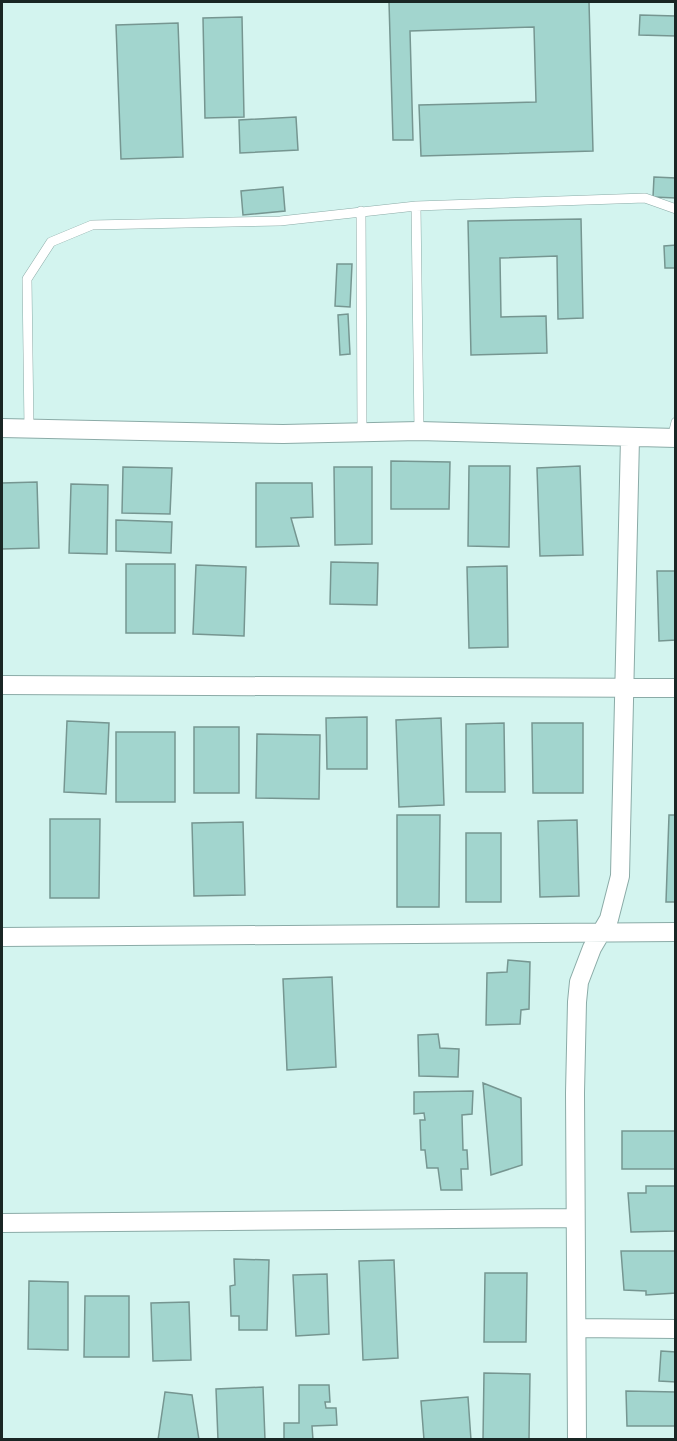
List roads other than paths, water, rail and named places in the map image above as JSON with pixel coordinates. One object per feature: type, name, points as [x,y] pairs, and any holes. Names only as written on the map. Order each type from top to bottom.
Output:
[{"type":"street","points":[[2,428],[284,434],[418,431],[630,438],[674,432]]},
{"type":"street","points":[[577,1440],[575,1093],[579,982],[609,919],[620,876],[630,438]]},
{"type":"street","points":[[2,685],[675,688]]},
{"type":"street","points":[[2,937],[675,932]]},
{"type":"street","points":[[2,1223],[575,1218]]},
{"type":"street","points":[[578,1328],[675,1329]]},
{"type":"lane","points":[[29,429],[27,279],[51,242],[92,225],[280,220],[416,206],[645,198],[675,209]]},
{"type":"lane","points":[[416,206],[418,431]]},
{"type":"lane","points":[[360,211],[362,431]]}]
